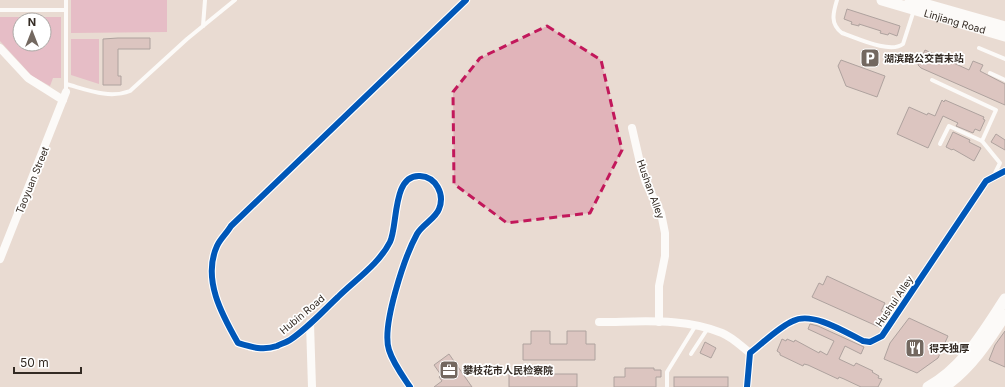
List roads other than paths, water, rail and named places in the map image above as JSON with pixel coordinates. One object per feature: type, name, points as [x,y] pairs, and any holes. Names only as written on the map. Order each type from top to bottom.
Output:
[{"type":"main road","name":"Linjiang Road","points":[[882,0],[914,4],[1005,27]]},
{"type":"main road","name":"Linjiang Road","points":[[914,4],[1005,36]]},
{"type":"main road","points":[[944,387],[977,357],[1003,314],[1005,299]]},
{"type":"main road","points":[[928,387],[945,376],[1003,314]]},
{"type":"street","name":"Hubin Road","points":[[410,387],[389,349],[387,330],[390,313],[411,244],[419,230],[439,210],[441,198],[438,186],[430,178],[418,176],[409,179],[402,187],[398,197],[395,226],[387,247],[380,257],[310,323],[290,340],[275,347],[258,349],[238,342],[223,318],[215,293],[212,264],[217,246],[231,226],[466,0]]},
{"type":"street","points":[[0,48],[28,78],[65,92]]},
{"type":"street","name":"Taoyuan Street","points":[[0,259],[65,92]]},
{"type":"street","name":"Hushan Alley","points":[[632,128],[641,167],[646,182],[661,213],[666,233],[665,256],[659,286],[659,322]]},
{"type":"street","name":"Hushui Alley","points":[[750,353],[793,321],[803,318],[814,318],[863,341],[870,342],[882,336],[986,181],[1005,171]]},
{"type":"street","points":[[599,322],[659,322],[697,325],[724,334],[750,353],[747,387]]},
{"type":"street","points":[[310,323],[312,387]]},
{"type":"lane","points":[[66,0],[65,92],[119,95],[130,91],[203,26],[235,0]]},
{"type":"lane","points":[[203,26],[205,0]]},
{"type":"lane","points":[[837,0],[833,19],[837,30],[889,48],[899,47],[903,44],[914,4]]},
{"type":"lane","points":[[0,10],[66,10]]},
{"type":"lane","points":[[980,48],[1005,60]]},
{"type":"lane","points":[[990,73],[1005,80]]},
{"type":"lane","points":[[932,80],[996,110],[982,141]]},
{"type":"lane","points":[[940,144],[949,126],[982,141],[1000,163],[993,177]]},
{"type":"lane","points":[[667,387],[667,372],[697,325]]},
{"type":"lane","points":[[691,354],[708,328]]},
{"type":"place","name":"湖滨路公交首末站","points":[[870,58]]},
{"type":"place","name":"得天独厚","points":[[915,348]]},
{"type":"place","name":"攀枝花市人民检察院","points":[[449,370]]}]
